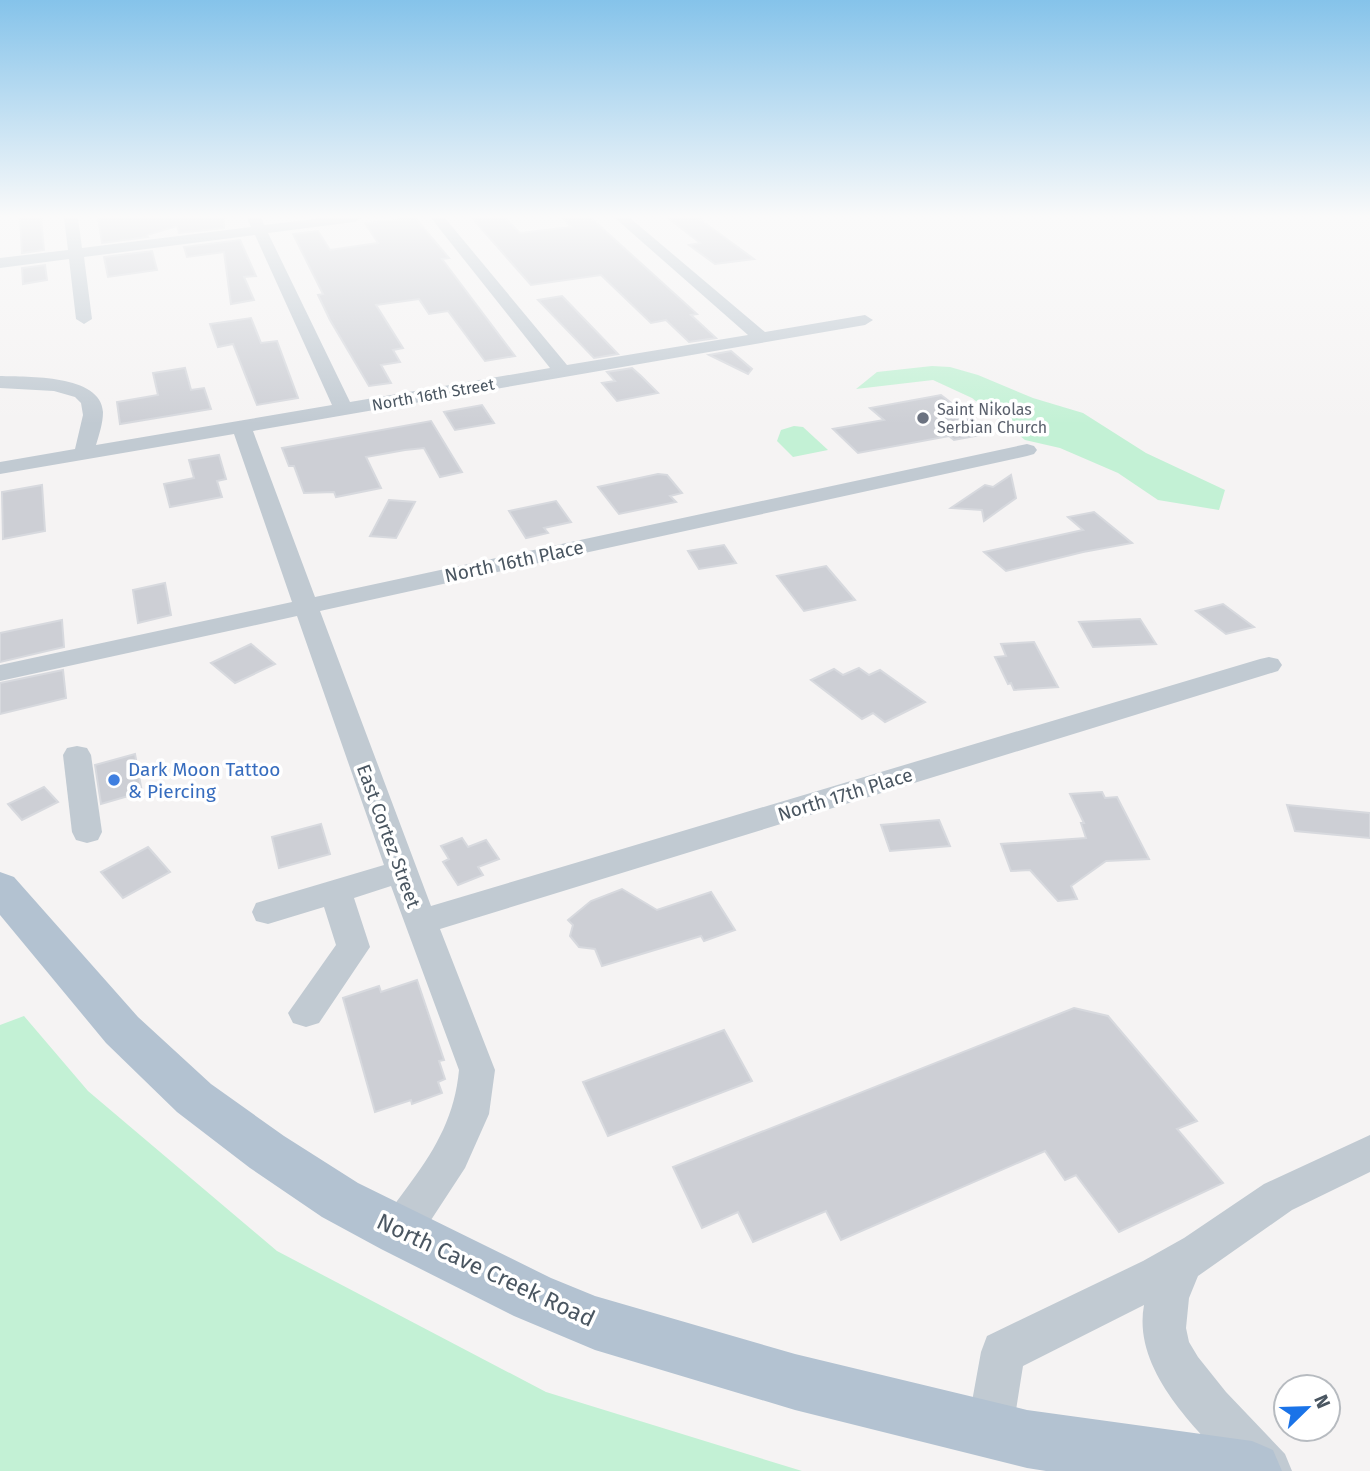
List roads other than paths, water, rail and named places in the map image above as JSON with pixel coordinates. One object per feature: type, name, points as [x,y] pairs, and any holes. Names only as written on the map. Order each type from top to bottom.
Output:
[{"type":"main road","name":"North Cave Creek Road","points":[[0,887],[122,1030],[184,1089],[267,1152],[340,1200],[533,1297],[595,1323],[1015,1446],[1252,1471]]},
{"type":"street","points":[[80,287],[84,319]]},
{"type":"street","points":[[286,287],[344,410]]},
{"type":"street","points":[[494,287],[563,372]]},
{"type":"street","points":[[702,287],[762,338]]},
{"type":"street","name":"North 16th Street","points":[[0,468],[865,320]]},
{"type":"street","points":[[0,382],[60,385],[89,399],[93,409],[84,454]]},
{"type":"street","name":"East Cortez Street","points":[[242,427],[402,872],[477,1070],[477,1087],[472,1110],[441,1172],[399,1232]]},
{"type":"street","name":"North 16th Place","points":[[0,673],[1027,450]]},
{"type":"street","name":"North 17th Place","points":[[421,922],[1269,665]]},
{"type":"street","points":[[77,755],[87,832]]},
{"type":"street","points":[[268,912],[402,872]]},
{"type":"street","points":[[306,1013],[353,947],[336,892]]},
{"type":"street","points":[[1015,1446],[1003,1352],[1183,1261],[1278,1197],[1370,1153]]},
{"type":"street","points":[[1183,1261],[1168,1292],[1165,1310],[1166,1339],[1181,1367],[1209,1407],[1268,1471]]},
{"type":"place","name":"Saint Nikolas Serbian Church","points":[[923,418]]},
{"type":"place","name":"Dark Moon Tattoo & Piercing","points":[[114,780]]}]
